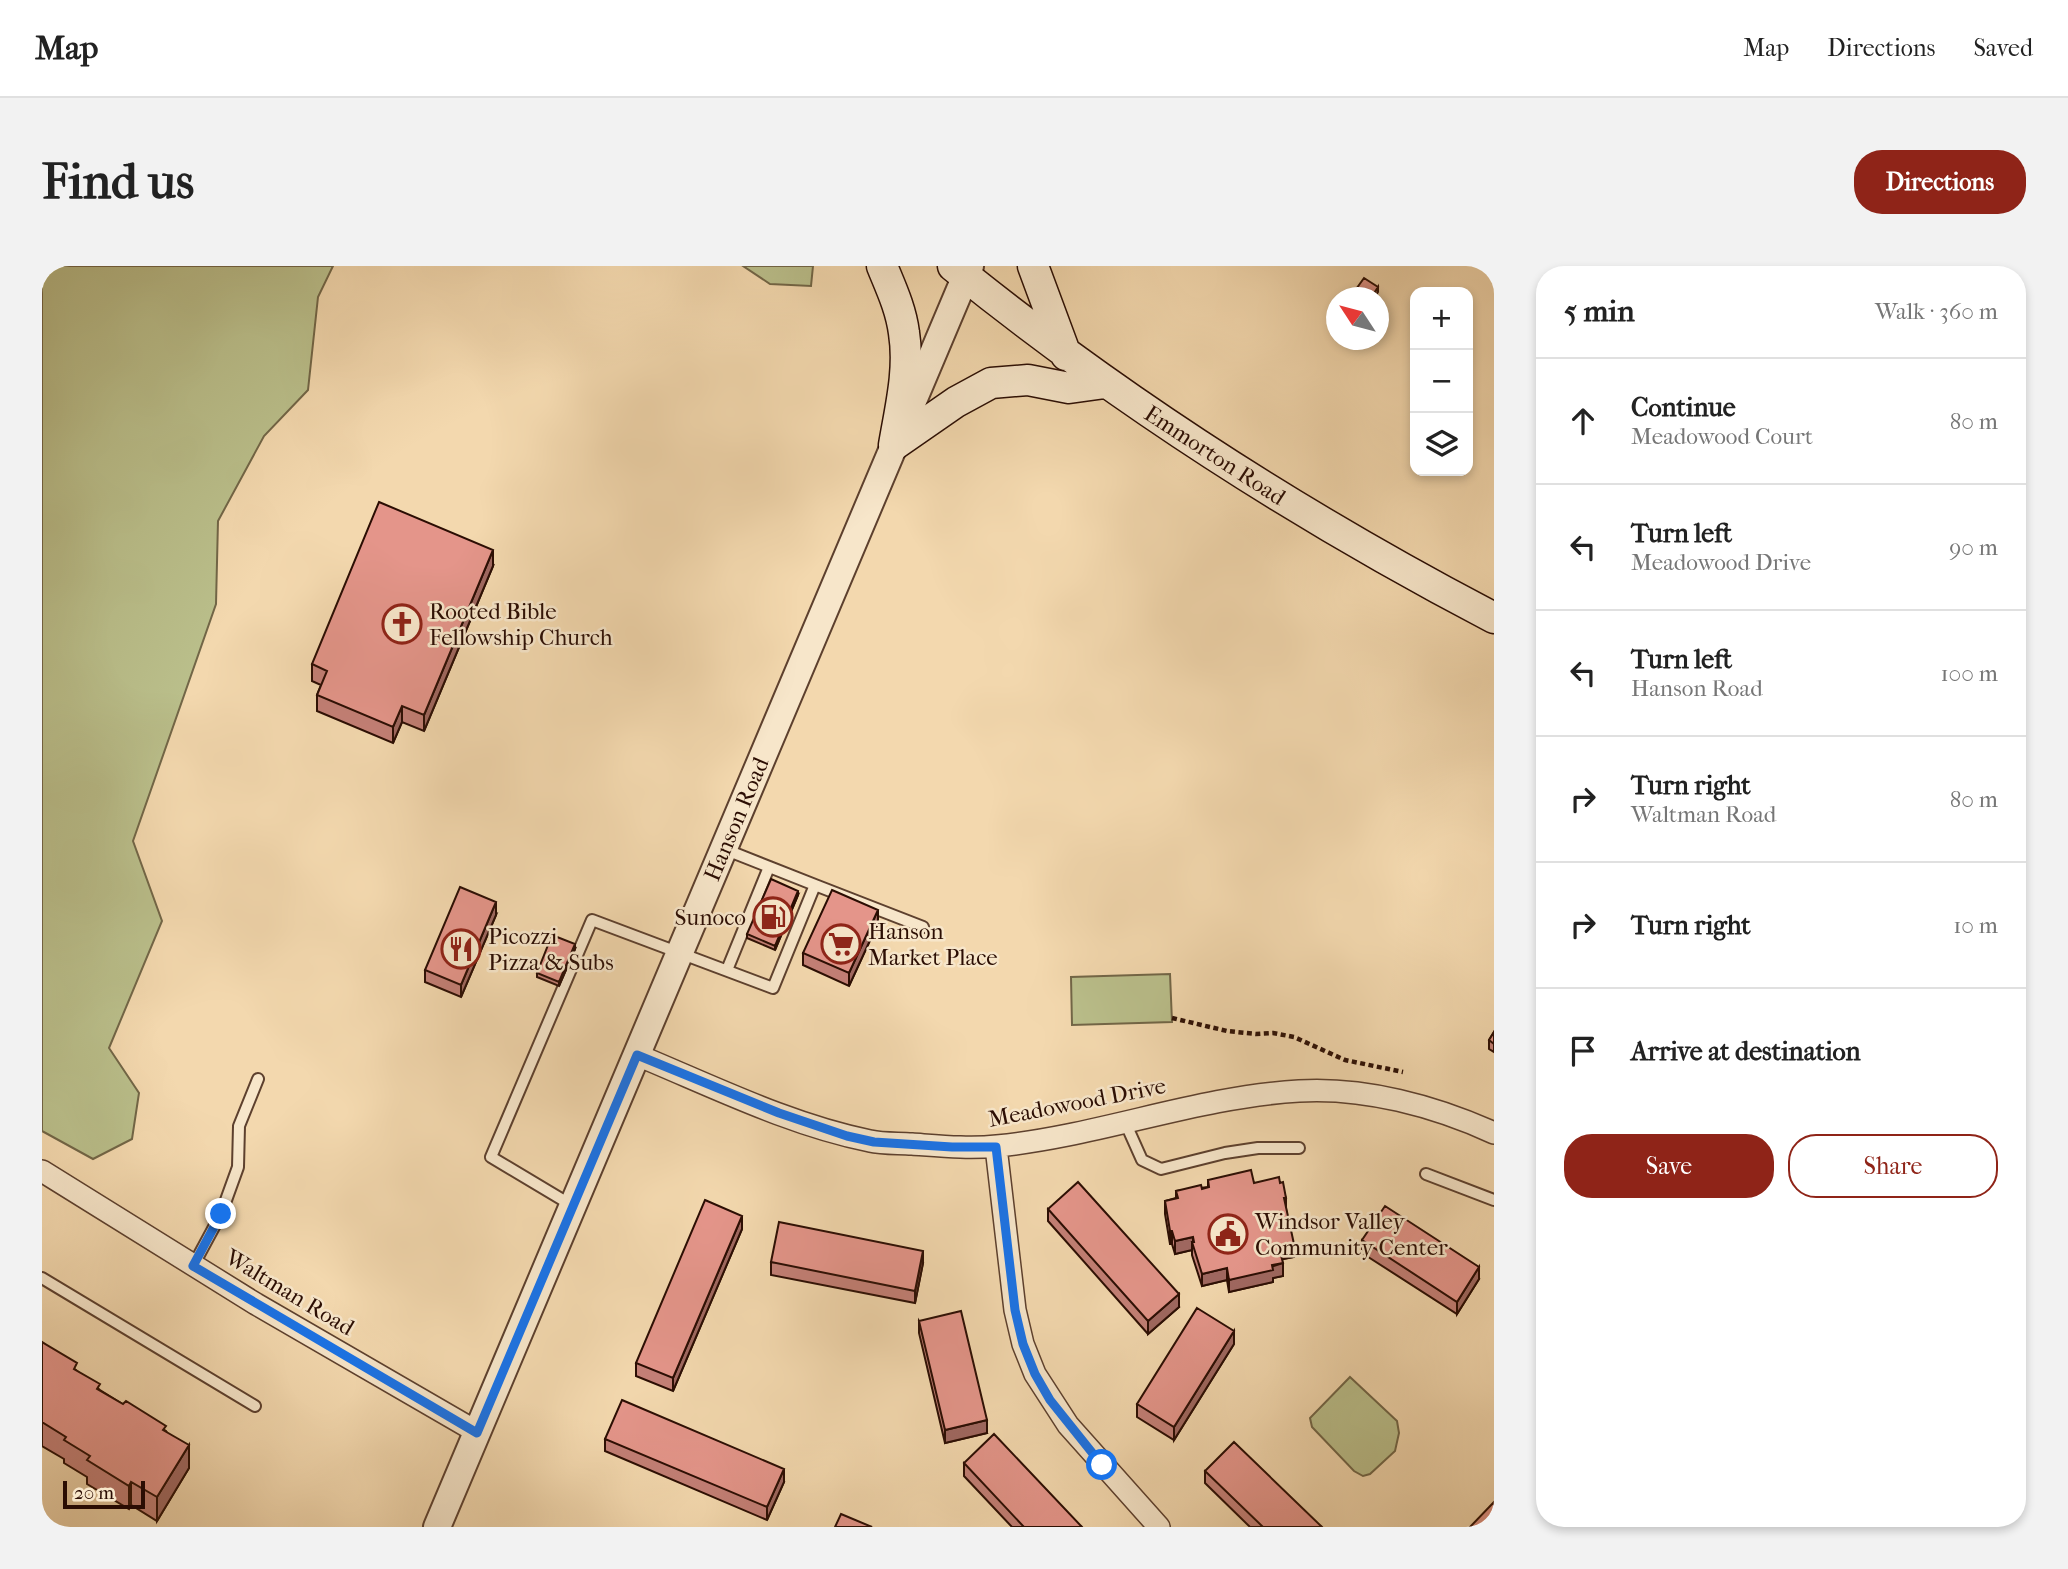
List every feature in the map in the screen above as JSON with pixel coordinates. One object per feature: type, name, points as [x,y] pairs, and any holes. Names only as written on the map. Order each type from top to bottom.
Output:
[{"type":"main road","points":[[882,266],[897,302],[904,333],[905,374],[894,446]]},
{"type":"main road","points":[[1033,266],[1066,355]]},
{"type":"main road","name":"Emmorton Road","points":[[963,269],[1066,355],[1105,383],[1297,507],[1399,568],[1494,618]]},
{"type":"main road","points":[[894,446],[946,409],[991,383],[1028,380],[1069,387],[1105,383]]},
{"type":"street","name":"Hanson Road","points":[[437,1527],[894,446],[963,269]]},
{"type":"street","name":"Meadowood Drive","points":[[637,1055],[779,1113],[847,1136],[874,1142],[996,1147],[1203,1105],[1311,1091],[1359,1095],[1408,1104],[1450,1115],[1494,1133]]},
{"type":"street","points":[[996,1147],[1015,1310],[1023,1344],[1035,1374],[1068,1425],[1159,1527]]},
{"type":"street","name":"Waltman Road","points":[[42,1171],[193,1266],[477,1433]]},
{"type":"lane","points":[[724,849],[923,927]]},
{"type":"lane","points":[[727,970],[769,867]]},
{"type":"lane","points":[[573,1206],[491,1157],[592,920],[773,988],[815,885]]},
{"type":"lane","points":[[193,1266],[221,1214],[238,1167],[239,1126],[258,1079]]},
{"type":"lane","points":[[1125,1122],[1142,1160],[1161,1169],[1225,1153],[1258,1148],[1298,1148]]},
{"type":"lane","points":[[1426,1174],[1494,1200]]},
{"type":"lane","points":[[42,1278],[255,1406]]},
{"type":"path","points":[[1172,1018],[1227,1031],[1273,1033],[1294,1037],[1345,1060],[1403,1072]]},
{"type":"green space","points":[[42,266],[333,266],[318,297],[308,390],[264,436],[218,521],[216,604],[133,841],[162,921],[109,1048],[139,1093],[132,1139],[93,1159],[42,1131]]},
{"type":"green space","points":[[743,266],[813,266],[811,286],[770,284]]},
{"type":"green space","points":[[1170,974],[1172,1022],[1072,1025],[1071,977]]},
{"type":"green space","points":[[1350,1377],[1397,1421],[1399,1433],[1395,1451],[1370,1474],[1363,1476],[1354,1471],[1312,1427],[1310,1418]]},
{"type":"building","points":[[1364,278],[1378,287],[1358,287]]},
{"type":"building","name":"Rooted Bible Fellowship Church","points":[[379,502],[493,550],[424,715],[402,706],[393,727],[317,695],[327,671],[312,664]]},
{"type":"building","name":"Sunoco","points":[[771,879],[798,891],[775,946],[747,934]]},
{"type":"building","name":"Picozzi Pizza & Subs","points":[[460,887],[496,902],[461,985],[425,970]]},
{"type":"building","name":"Hanson Market Place","points":[[832,890],[878,910],[849,973],[803,953]]},
{"type":"building","points":[[552,935],[575,944],[559,982],[537,973]]},
{"type":"building","name":"Windsor Valley Community Center","points":[[1251,1170],[1254,1183],[1279,1177],[1280,1183],[1283,1182],[1294,1244],[1279,1247],[1283,1263],[1272,1265],[1273,1270],[1229,1280],[1227,1268],[1202,1274],[1192,1242],[1193,1237],[1175,1241],[1170,1231],[1165,1201],[1178,1198],[1176,1191],[1201,1185],[1202,1189],[1209,1187],[1208,1180]]},
{"type":"building","points":[[1078,1182],[1179,1294],[1148,1321],[1048,1209]]},
{"type":"building","points":[[705,1200],[742,1216],[673,1378],[636,1363]]},
{"type":"building","points":[[1385,1206],[1479,1267],[1457,1302],[1362,1240]]},
{"type":"building","points":[[779,1222],[923,1251],[915,1291],[771,1262]]},
{"type":"building","points":[[1197,1308],[1234,1331],[1174,1427],[1137,1404]]},
{"type":"building","points":[[961,1311],[987,1420],[945,1430],[919,1321]]},
{"type":"building","points":[[42,1342],[77,1363],[74,1369],[100,1384],[97,1389],[123,1404],[126,1401],[166,1426],[163,1430],[189,1445],[157,1497],[131,1482],[129,1486],[87,1460],[90,1456],[42,1422]]},
{"type":"building","points":[[622,1400],[784,1469],[767,1507],[605,1439]]},
{"type":"building","points":[[994,1434],[1082,1527],[1024,1527],[964,1463]]},
{"type":"building","points":[[1234,1442],[1322,1527],[1263,1527],[1205,1471]]},
{"type":"building","points":[[1494,1502],[1494,1527],[1470,1527]]},
{"type":"building","points":[[841,1514],[872,1527],[835,1527]]},
{"type":"place","name":"Rooted Bible Fellowship Church","points":[[402,624]]},
{"type":"place","name":"Sunoco","points":[[773,917]]},
{"type":"place","name":"Hanson Market Place","points":[[841,944]]},
{"type":"place","name":"Picozzi Pizza & Subs","points":[[461,949]]},
{"type":"place","name":"Windsor Valley Community Center","points":[[1228,1234]]},
{"type":"route","points":[[221,1214],[193,1266],[477,1433],[637,1055],[779,1113],[847,1136],[874,1142],[996,1147],[1015,1310],[1023,1344],[1035,1374],[1050,1400],[1102,1465]]}]
